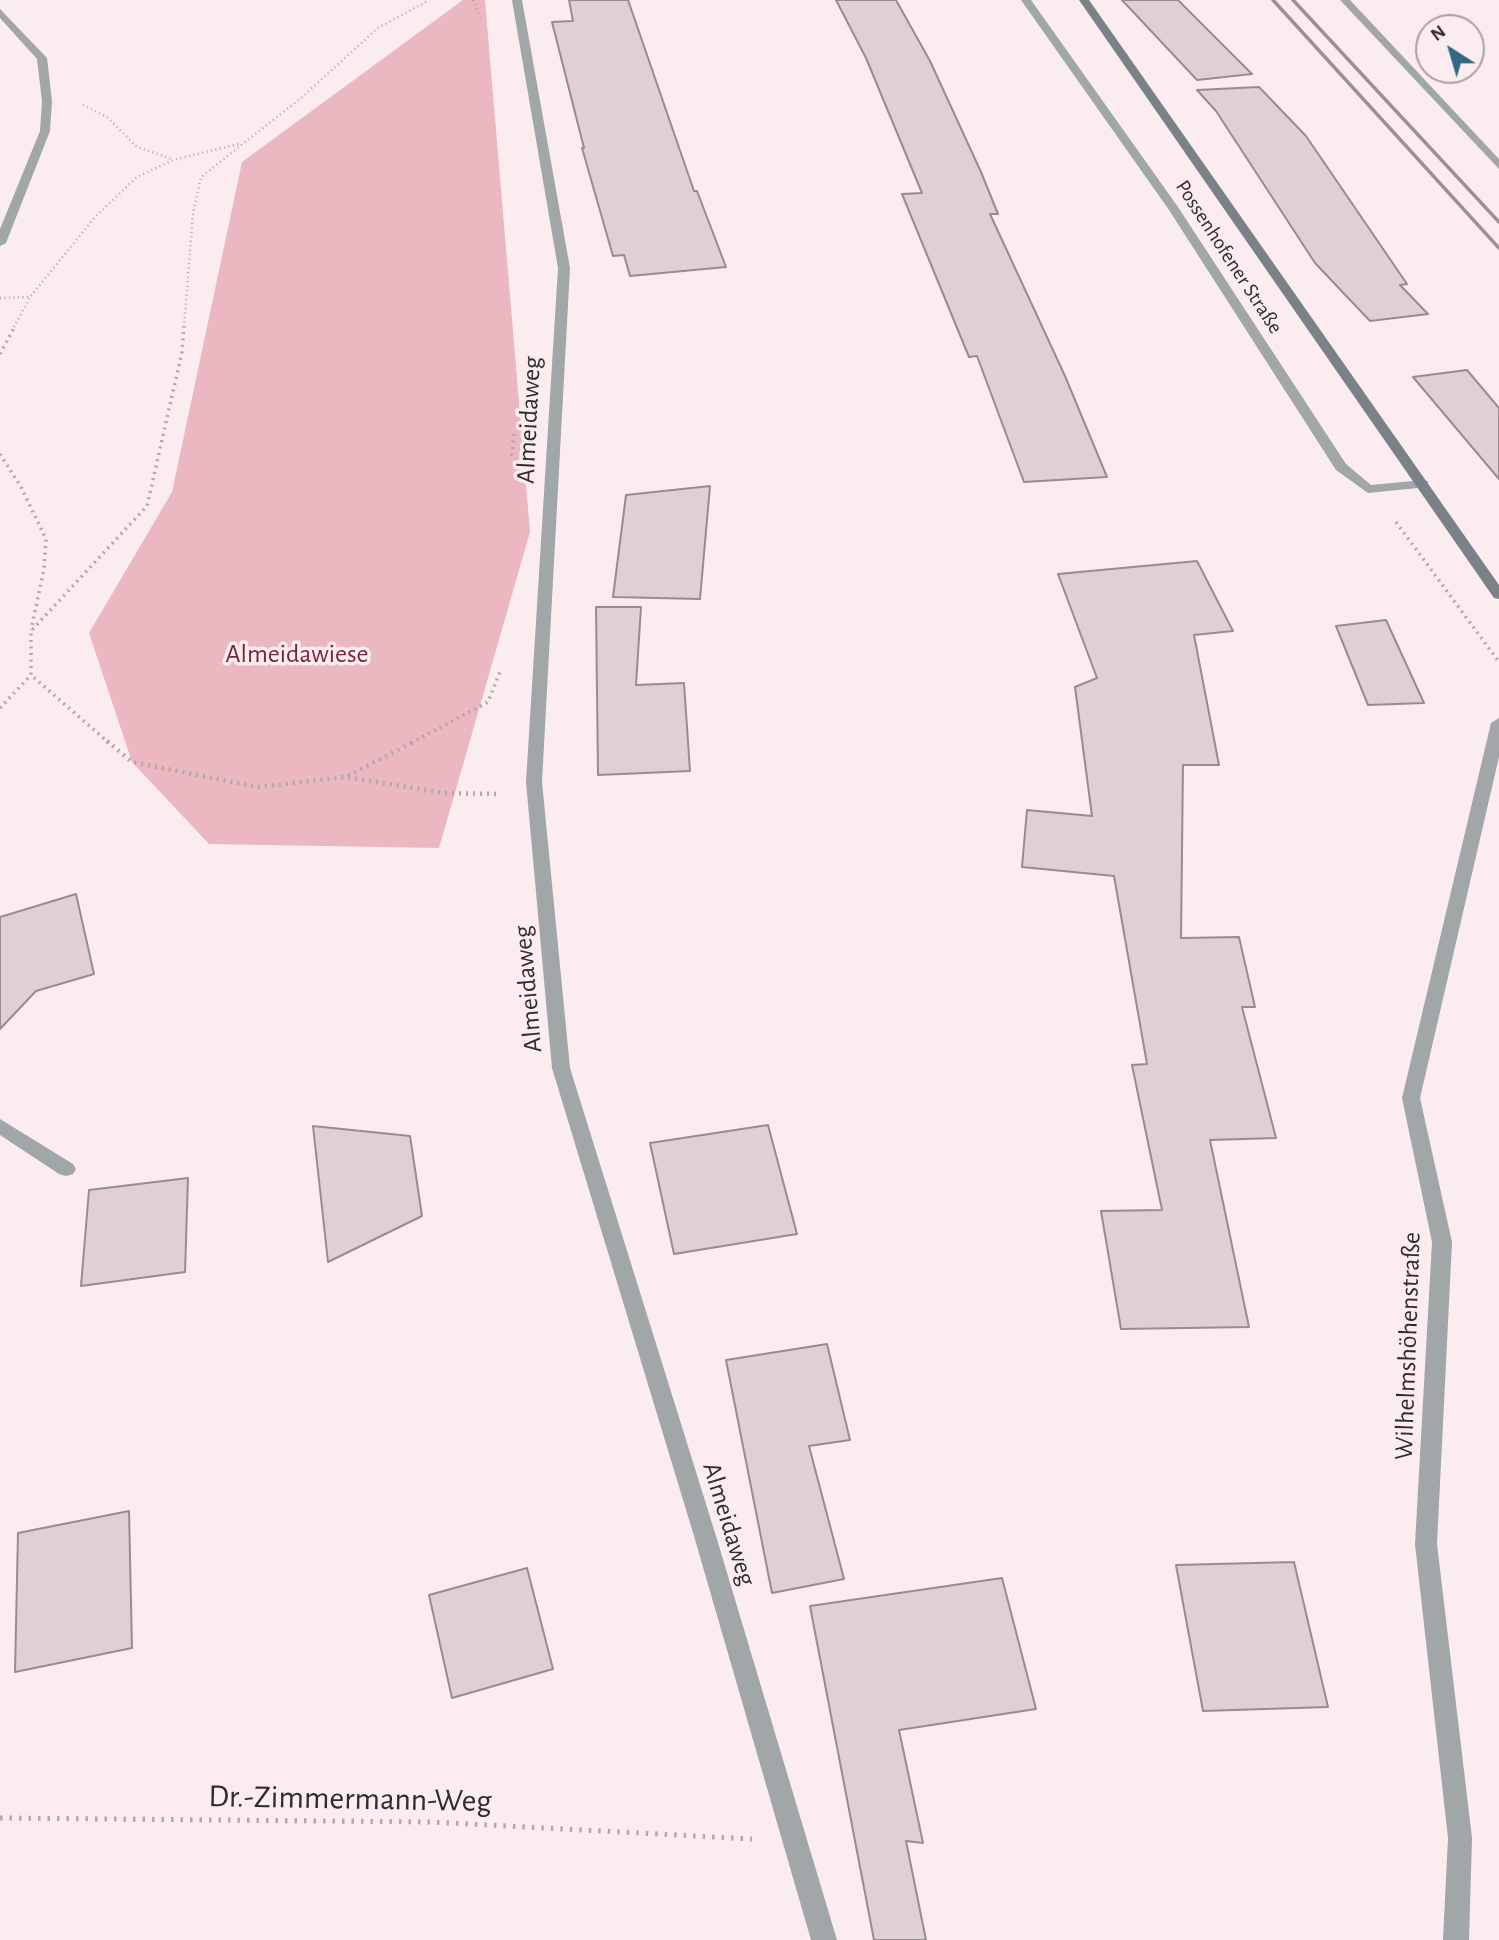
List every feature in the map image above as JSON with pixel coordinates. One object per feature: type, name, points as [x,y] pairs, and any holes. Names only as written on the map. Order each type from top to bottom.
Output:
[{"type":"main road","name":"Possenhofener Straße","points":[[1084,0],[1499,594]]},
{"type":"street","name":"Almeidaweg","points":[[517,0],[564,268],[534,782],[561,1068],[705,1536],[824,1940]]},
{"type":"street","name":"Possenhofener Straße","points":[[1026,0],[1174,209],[1341,467],[1368,489]]},
{"type":"street","points":[[1345,0],[1499,166]]},
{"type":"street","points":[[0,12],[42,58],[47,102],[45,131],[0,243]]},
{"type":"street","points":[[1368,489],[1423,484]]},
{"type":"street","name":"Wilhelmshöhenstraße","points":[[1456,1940],[1460,1838],[1426,1544],[1443,1242],[1411,1098],[1499,723]]},
{"type":"street","points":[[0,1126],[66,1169]]},
{"type":"path","points":[[31,631],[147,506],[183,352],[193,213],[201,177],[301,98],[378,28],[429,0]]},
{"type":"path","points":[[473,0],[483,25]]},
{"type":"path","points":[[72,100],[107,117],[137,147],[173,160]]},
{"type":"path","points":[[0,355],[30,297],[95,217],[136,177],[173,160],[243,143]]},
{"type":"path","points":[[0,298],[30,297]]},
{"type":"path","points":[[514,427],[512,455],[519,463]]},
{"type":"path","points":[[0,454],[22,487],[46,539],[44,569],[31,631],[31,675],[0,708]]},
{"type":"path","points":[[1368,489],[1499,662]]},
{"type":"path","points":[[346,777],[488,702],[502,666]]},
{"type":"path","points":[[31,675],[132,762],[258,787],[346,777],[445,793],[503,794],[534,782]]},
{"type":"path","name":"Dr.-Zimmermann-Weg","points":[[0,1818],[432,1822],[699,1836]]},
{"type":"green space","name":"Almeidawiese","points":[[463,0],[485,0],[530,532],[439,848],[209,844],[132,762],[89,633],[172,492],[242,162]]},
{"type":"building","points":[[569,0],[628,0],[694,191],[697,191],[726,267],[630,276],[624,255],[613,256],[582,148],[552,22],[573,21]]},
{"type":"building","points":[[836,0],[896,0],[930,61],[981,172],[998,214],[990,214],[1065,376],[1107,477],[1024,482],[977,356],[969,357],[902,194],[922,193],[866,58]]},
{"type":"building","points":[[1122,0],[1178,0],[1252,74],[1197,80]]},
{"type":"building","points":[[1259,87],[1306,136],[1407,284],[1400,285],[1428,314],[1370,321],[1315,263],[1216,111],[1197,90]]},
{"type":"building","points":[[1467,370],[1499,408],[1499,479],[1413,377]]},
{"type":"building","points":[[710,486],[700,599],[613,597],[626,495]]},
{"type":"building","points":[[1197,561],[1233,631],[1194,635],[1219,765],[1183,765],[1181,938],[1239,937],[1255,1007],[1242,1007],[1276,1138],[1210,1140],[1249,1327],[1121,1329],[1101,1211],[1162,1210],[1132,1065],[1147,1064],[1114,876],[1022,867],[1027,810],[1092,816],[1075,687],[1097,678],[1058,574]]},
{"type":"building","points":[[596,607],[641,607],[636,685],[684,683],[690,771],[598,775]]},
{"type":"building","points":[[1386,620],[1424,703],[1368,705],[1336,626]]},
{"type":"building","points":[[76,894],[94,974],[36,991],[0,1029],[0,917]]},
{"type":"building","points":[[768,1125],[797,1234],[674,1254],[650,1143]]},
{"type":"building","points":[[313,1126],[410,1136],[422,1216],[328,1262]]},
{"type":"building","points":[[188,1178],[185,1272],[81,1286],[89,1190]]},
{"type":"building","points":[[827,1344],[850,1440],[809,1446],[844,1579],[772,1593],[726,1360]]},
{"type":"building","points":[[129,1511],[132,1648],[15,1672],[18,1533]]},
{"type":"building","points":[[1294,1562],[1328,1707],[1203,1711],[1176,1565]]},
{"type":"building","points":[[527,1568],[553,1669],[452,1698],[429,1595]]},
{"type":"building","points":[[1002,1578],[1036,1709],[899,1730],[923,1843],[906,1841],[926,1940],[874,1940],[810,1606]]},
{"type":"railway","points":[[1273,0],[1499,248]]},
{"type":"railway","points":[[1293,0],[1499,222]]}]
